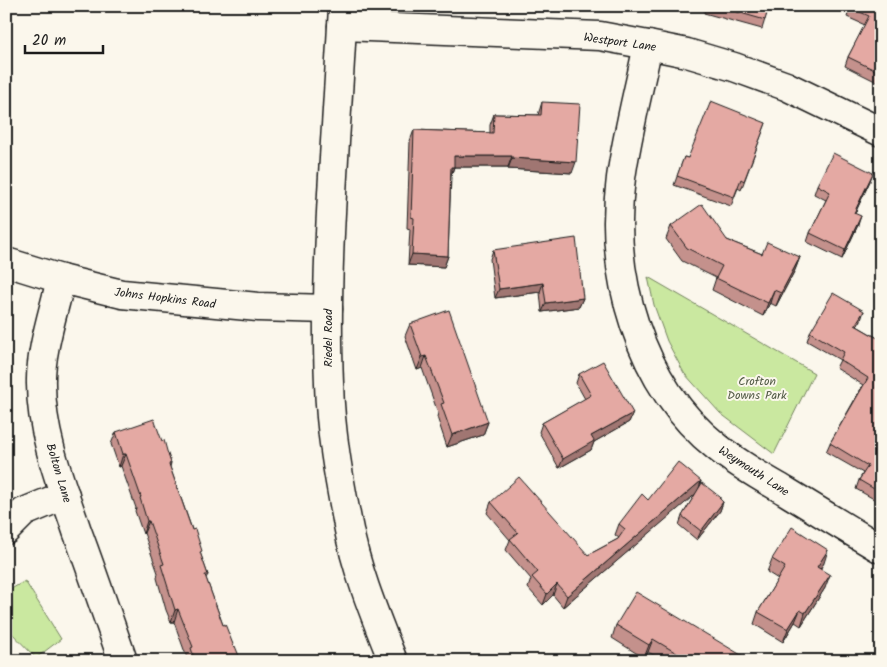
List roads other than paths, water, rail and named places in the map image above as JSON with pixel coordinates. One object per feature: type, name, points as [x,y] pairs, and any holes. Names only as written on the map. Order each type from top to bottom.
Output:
[{"type":"street","name":"Westport Lane","points":[[342,16],[600,36],[687,53],[734,66],[777,82],[881,132]]},
{"type":"street","name":"Riedel Road","points":[[342,16],[328,310],[328,385],[336,455],[348,526],[368,596],[393,661]]},
{"type":"street","name":"Weymouth Lane","points":[[648,45],[621,178],[619,211],[619,246],[624,279],[632,318],[646,354],[660,382],[685,416],[716,447],[743,466],[881,549]]},
{"type":"street","name":"Johns Hopkins Road","points":[[6,262],[61,279],[122,294],[258,307],[328,310]]},
{"type":"street","name":"Bolton Lane","points":[[61,279],[42,363],[43,414],[49,442],[65,495],[123,661]]},
{"type":"street","points":[[6,530],[24,512],[65,495]]},
{"type":"park label","name":"Crofton Downs Park","points":[[757,388]]}]
